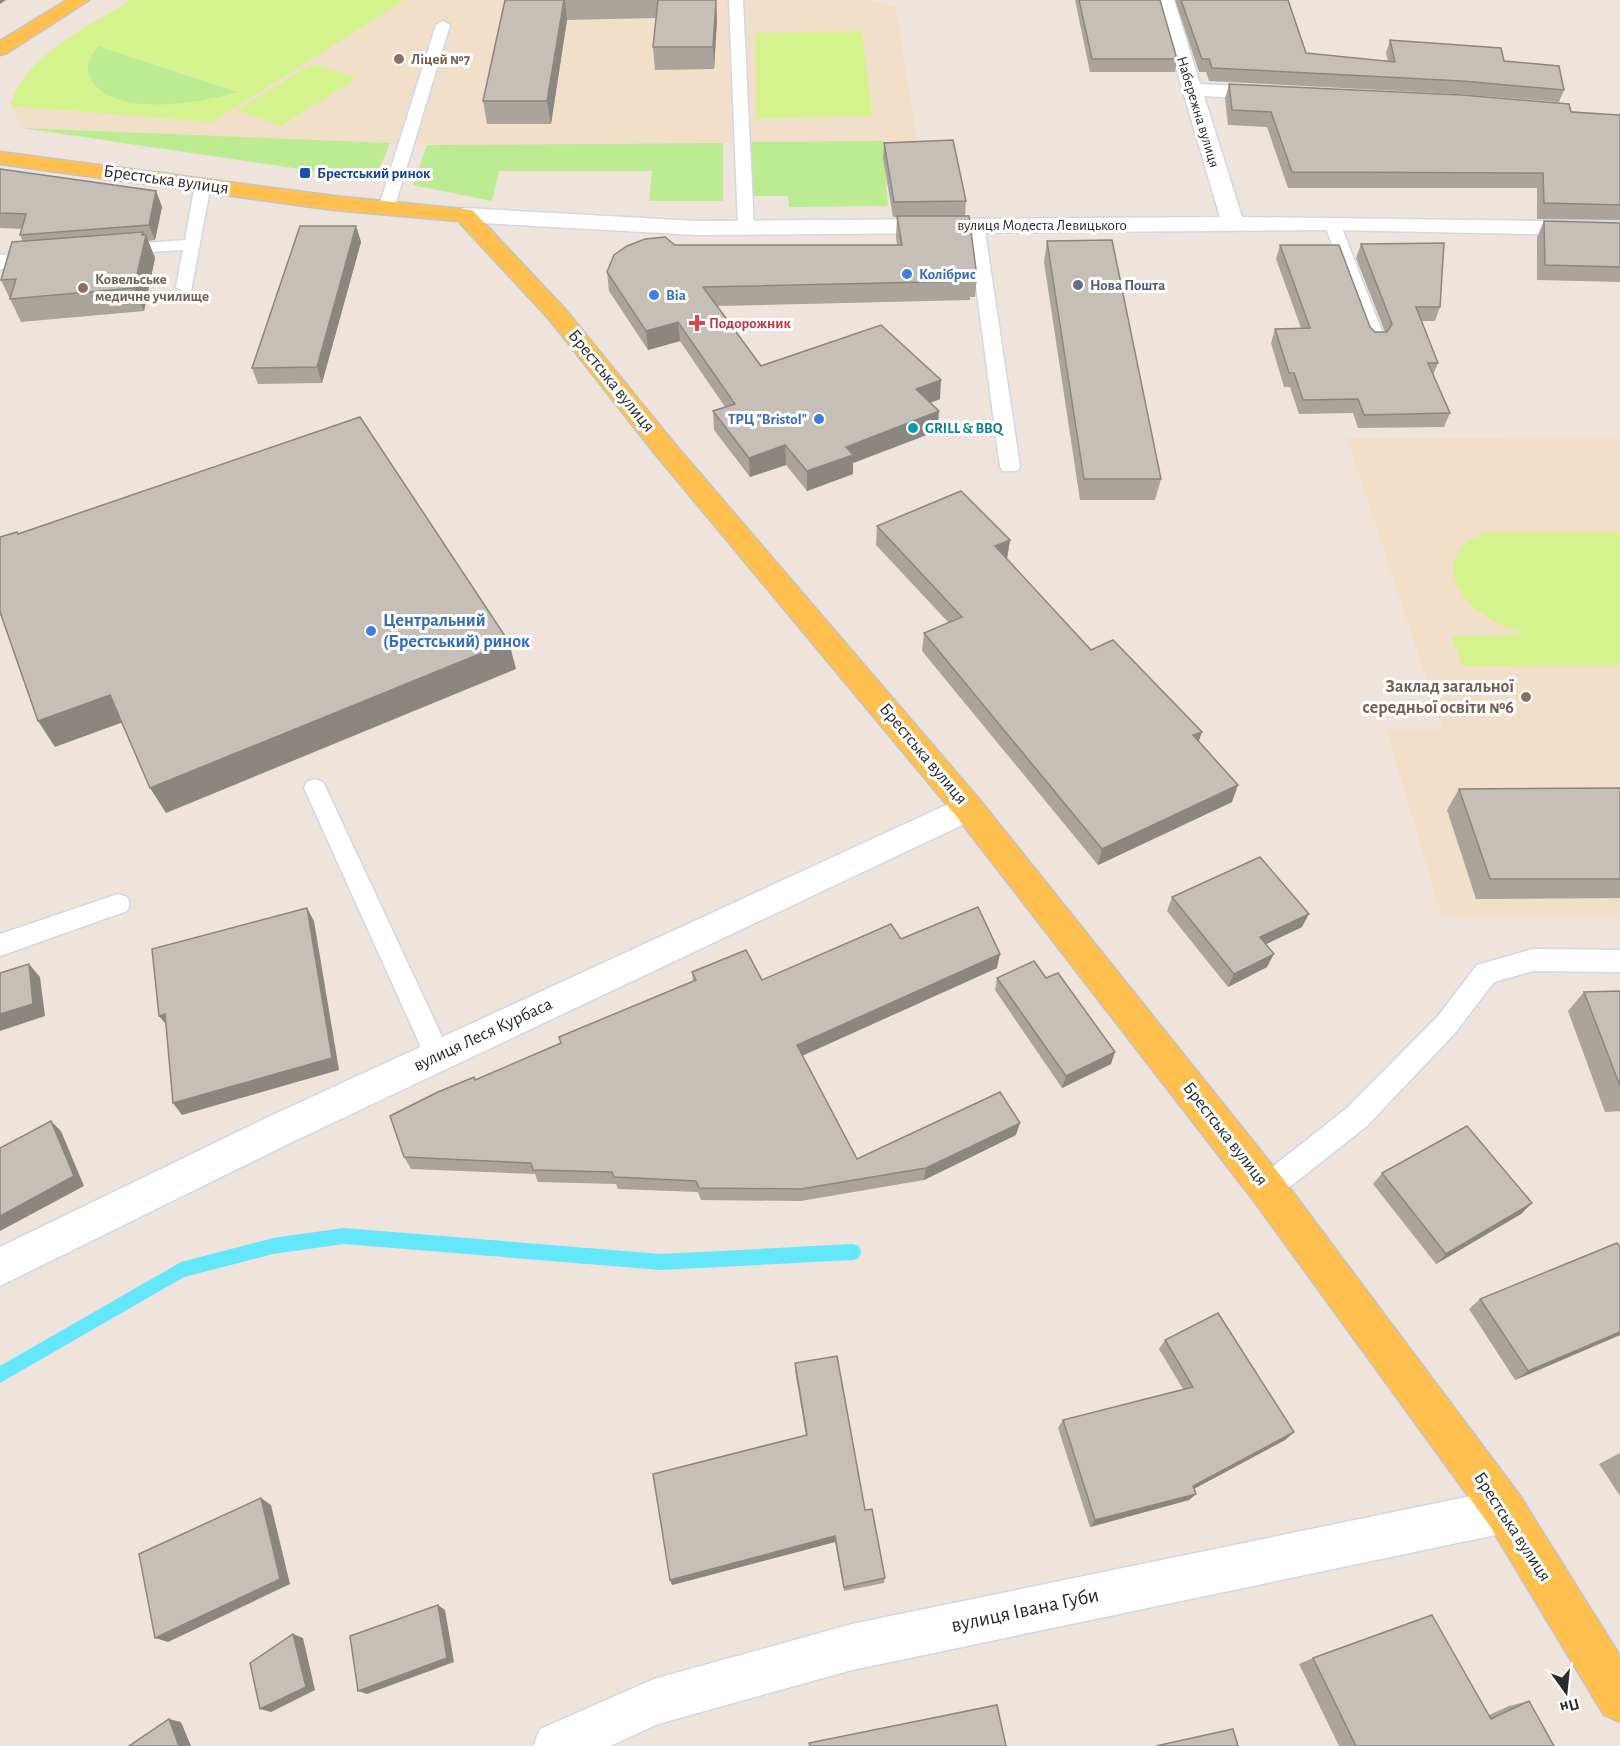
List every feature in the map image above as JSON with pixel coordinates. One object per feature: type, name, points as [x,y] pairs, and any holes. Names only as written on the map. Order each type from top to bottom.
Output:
[{"type":"main road","points":[[0,49],[80,0]]},
{"type":"main road","name":"Брестська вулиця","points":[[0,158],[386,210],[464,215],[508,259],[557,314],[665,449],[968,808],[1267,1188],[1505,1511],[1620,1699]]},
{"type":"street","name":"Набережна вулиця","points":[[1165,0],[1190,89],[1233,224]]},
{"type":"street","points":[[1190,89],[1295,95]]},
{"type":"street","name":"вулиця Модеста Левицького","points":[[464,215],[697,228],[1332,223],[1620,229]]},
{"type":"street","name":"вулиця Леся Курбаса","points":[[0,1267],[438,1056],[968,808]]},
{"type":"street","name":"вулиця Івана Губи","points":[[557,1746],[654,1702],[852,1647],[1505,1511]]},
{"type":"lane","points":[[736,0],[746,227]]},
{"type":"lane","points":[[386,210],[442,25]]},
{"type":"lane","points":[[185,286],[203,184]]},
{"type":"lane","points":[[1332,223],[1376,339]]},
{"type":"lane","points":[[976,225],[1010,467]]},
{"type":"lane","points":[[97,252],[192,244]]},
{"type":"lane","points":[[0,265],[2,260],[61,255]]},
{"type":"lane","points":[[315,788],[438,1056]]},
{"type":"lane","points":[[0,945],[118,904]]},
{"type":"lane","points":[[1267,1188],[1357,1117],[1447,1024],[1486,973],[1533,960],[1620,961]]},
{"type":"shaded area","name":"Ліцей №7","points":[[131,0],[870,0],[896,7],[917,141],[427,145],[22,128],[11,106],[15,90],[24,76],[62,43]]},
{"type":"shaded area","name":"Заклад загальної середньої освіти №6","points":[[1347,438],[1620,439],[1620,532],[1487,532],[1457,587],[1470,605],[1490,620],[1531,635],[1452,636],[1463,666],[1620,665],[1620,917],[1442,917],[1386,729],[1443,729]]},
{"type":"green space","points":[[131,0],[405,0],[212,122],[11,106],[18,88],[43,58],[78,32]],"holes":[[[98,46],[236,91],[202,101],[159,105],[138,104],[118,100],[102,92],[91,80],[88,66]]]},
{"type":"green space","points":[[862,31],[872,116],[757,118],[755,33]]},
{"type":"green space","points":[[98,46],[237,92],[203,100],[160,105],[119,100],[102,92],[89,75],[88,62]]},
{"type":"green space","points":[[313,64],[356,78],[281,126],[237,110]]},
{"type":"green space","points":[[22,128],[390,143],[375,180]]},
{"type":"green space","points":[[883,141],[888,206],[789,207],[788,196],[747,196],[748,142]]},
{"type":"green space","points":[[723,143],[723,201],[649,201],[652,171],[499,171],[492,201],[413,185],[427,145]]},
{"type":"green space","points":[[1487,532],[1620,532],[1620,665],[1462,666],[1452,636],[1527,635],[1486,617],[1469,603],[1460,592],[1455,580],[1453,569],[1455,558],[1472,539]]},
{"type":"building","points":[[505,0],[564,0],[547,101],[483,101]]},
{"type":"building","points":[[658,0],[716,0],[713,47],[653,47]]},
{"type":"building","points":[[1079,0],[1160,0],[1177,59],[1092,59]]},
{"type":"building","points":[[1181,0],[1288,0],[1306,53],[1395,62],[1390,40],[1501,48],[1504,61],[1559,66],[1564,90],[1462,81],[1212,68],[1209,59],[1202,59]]},
{"type":"building","points":[[1229,84],[1462,95],[1569,104],[1571,112],[1620,115],[1620,205],[1544,203],[1543,173],[1292,172],[1271,112],[1232,110]]},
{"type":"building","points":[[953,140],[966,201],[894,202],[884,143]]},
{"type":"building","points":[[0,169],[156,191],[149,225],[20,235],[26,214],[0,213]]},
{"type":"building","points":[[897,216],[969,216],[977,277],[972,277],[972,281],[703,287],[761,366],[881,325],[941,380],[916,389],[939,411],[846,447],[853,455],[807,471],[785,445],[749,458],[713,411],[735,404],[678,322],[646,331],[607,272],[614,255],[627,246],[645,239],[665,237],[675,245],[902,245]]},
{"type":"building","points":[[1544,221],[1620,223],[1620,267],[1545,265]]},
{"type":"building","points":[[300,226],[356,226],[317,367],[252,368]]},
{"type":"building","points":[[143,232],[142,235],[146,235],[134,288],[10,299],[16,279],[1,280],[12,242]]},
{"type":"building","points":[[1112,240],[1161,479],[1084,479],[1047,241]]},
{"type":"building","points":[[1444,243],[1440,307],[1416,307],[1438,363],[1428,363],[1450,413],[1364,415],[1358,399],[1303,400],[1294,373],[1289,373],[1275,329],[1310,328],[1280,245],[1339,245],[1370,327],[1375,332],[1387,332],[1392,324],[1361,244]]},
{"type":"building","points":[[360,417],[509,642],[150,788],[110,695],[38,721],[0,612],[0,537],[17,532],[18,534]]},
{"type":"building","points":[[961,491],[1010,540],[995,546],[1091,650],[1113,640],[1202,732],[1193,735],[1238,785],[1102,849],[924,633],[962,617],[877,526]]},
{"type":"building","points":[[1620,788],[1620,879],[1490,879],[1459,789]]},
{"type":"building","points":[[1260,857],[1309,914],[1260,937],[1274,954],[1234,974],[1172,897]]},
{"type":"building","points":[[978,907],[1000,954],[797,1045],[857,1159],[1000,1092],[1020,1123],[926,1168],[801,1189],[699,1188],[696,1181],[614,1177],[612,1172],[533,1170],[531,1163],[404,1157],[390,1116],[438,1092],[474,1077],[475,1080],[561,1043],[559,1037],[696,980],[692,972],[746,950],[762,980],[891,924],[901,939]]},
{"type":"building","points":[[307,908],[332,1058],[173,1103],[165,1014],[159,1016],[152,949]]},
{"type":"building","points":[[1034,961],[1046,978],[1058,973],[1115,1052],[1066,1076],[997,978]]},
{"type":"building","points":[[29,964],[33,1004],[0,1014],[0,973]]},
{"type":"building","points":[[1620,991],[1620,1086],[1584,992]]},
{"type":"building","points":[[51,1121],[74,1176],[0,1216],[0,1148]]},
{"type":"building","points":[[1467,1126],[1532,1203],[1446,1254],[1382,1173]]},
{"type":"building","points":[[1617,1243],[1620,1247],[1620,1332],[1528,1371],[1480,1299]]},
{"type":"building","points":[[1218,1313],[1294,1432],[1193,1486],[1196,1494],[1095,1520],[1063,1420],[1193,1387],[1165,1340]]},
{"type":"building","points":[[837,1356],[865,1510],[872,1509],[885,1578],[844,1587],[835,1536],[670,1580],[653,1474],[807,1435],[795,1363]]},
{"type":"building","points":[[261,1498],[280,1579],[155,1638],[139,1554]]},
{"type":"building","points":[[438,1605],[447,1658],[358,1691],[350,1636]]},
{"type":"building","points":[[1432,1615],[1491,1719],[1529,1701],[1554,1746],[1356,1746],[1313,1658]]},
{"type":"building","points":[[293,1634],[306,1687],[260,1709],[250,1663]]},
{"type":"building","points":[[997,1705],[1006,1746],[810,1746],[809,1743]]},
{"type":"building","points":[[169,1719],[179,1746],[129,1746]]},
{"type":"building","points":[[1233,1729],[1238,1746],[1156,1746]]},
{"type":"waterway","points":[[0,1375],[181,1270],[273,1246],[344,1236],[661,1262],[853,1252]]},
{"type":"place","name":"Ліцей №7","points":[[399,59]]},
{"type":"place","name":"Брестський ринок","points":[[305,173]]},
{"type":"place","name":"Колібрис","points":[[907,274]]},
{"type":"place","name":"Нова Пошта","points":[[1078,285]]},
{"type":"place","name":"Ковельське медичне училище","points":[[83,288]]},
{"type":"place","name":"Віа","points":[[654,295]]},
{"type":"place","name":"Подорожник","points":[[697,323]]},
{"type":"place","name":"ТРЦ \"Bristol\"","points":[[819,419]]},
{"type":"place","name":"GRILL & BBQ","points":[[913,428]]},
{"type":"place","name":"Центральний (Брестський) ринок","points":[[371,631]]},
{"type":"place","name":"Заклад загальної середньої освіти №6","points":[[1526,697]]}]
